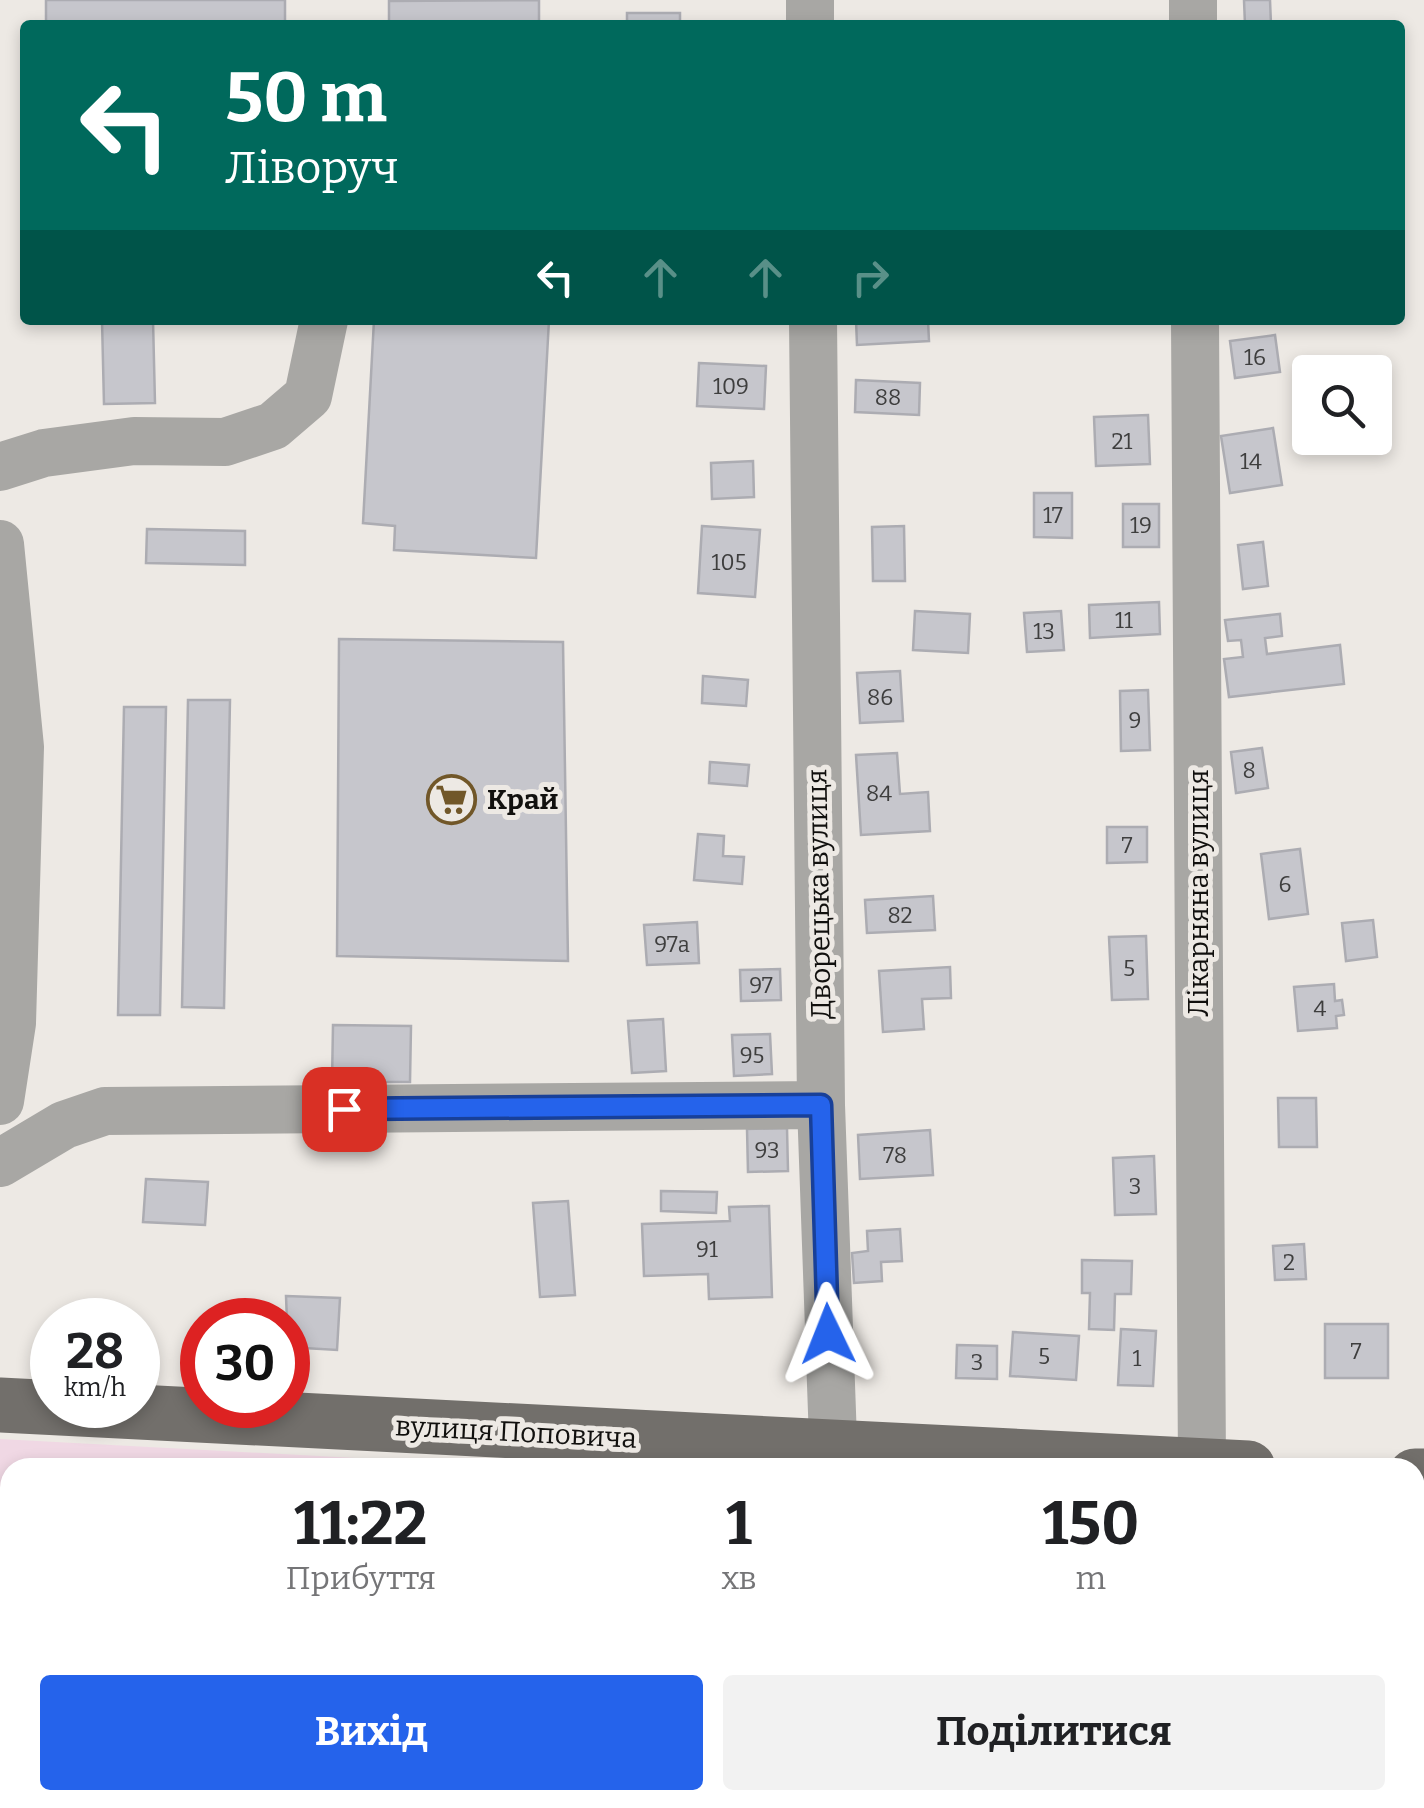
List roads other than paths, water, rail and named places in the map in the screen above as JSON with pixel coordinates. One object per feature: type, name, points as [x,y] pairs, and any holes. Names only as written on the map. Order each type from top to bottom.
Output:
[{"type":"main road","name":"вулиця Поповича","points":[[12,1406],[833,1458]]},
{"type":"street","points":[[0,467],[44,453],[134,441],[225,442],[272,426],[308,396],[323,325]]},
{"type":"street","name":"Дворецька вулиця","points":[[813,325],[821,1105],[833,1458]]},
{"type":"street","name":"Лікарняна вулиця","points":[[1194,325],[1225,1458]]},
{"type":"street","points":[[0,544],[20,747],[12,1022],[0,1101]]},
{"type":"street","points":[[0,1164],[64,1125],[105,1111],[821,1105]]},
{"type":"place","name":"Край","points":[[452,799]]}]
